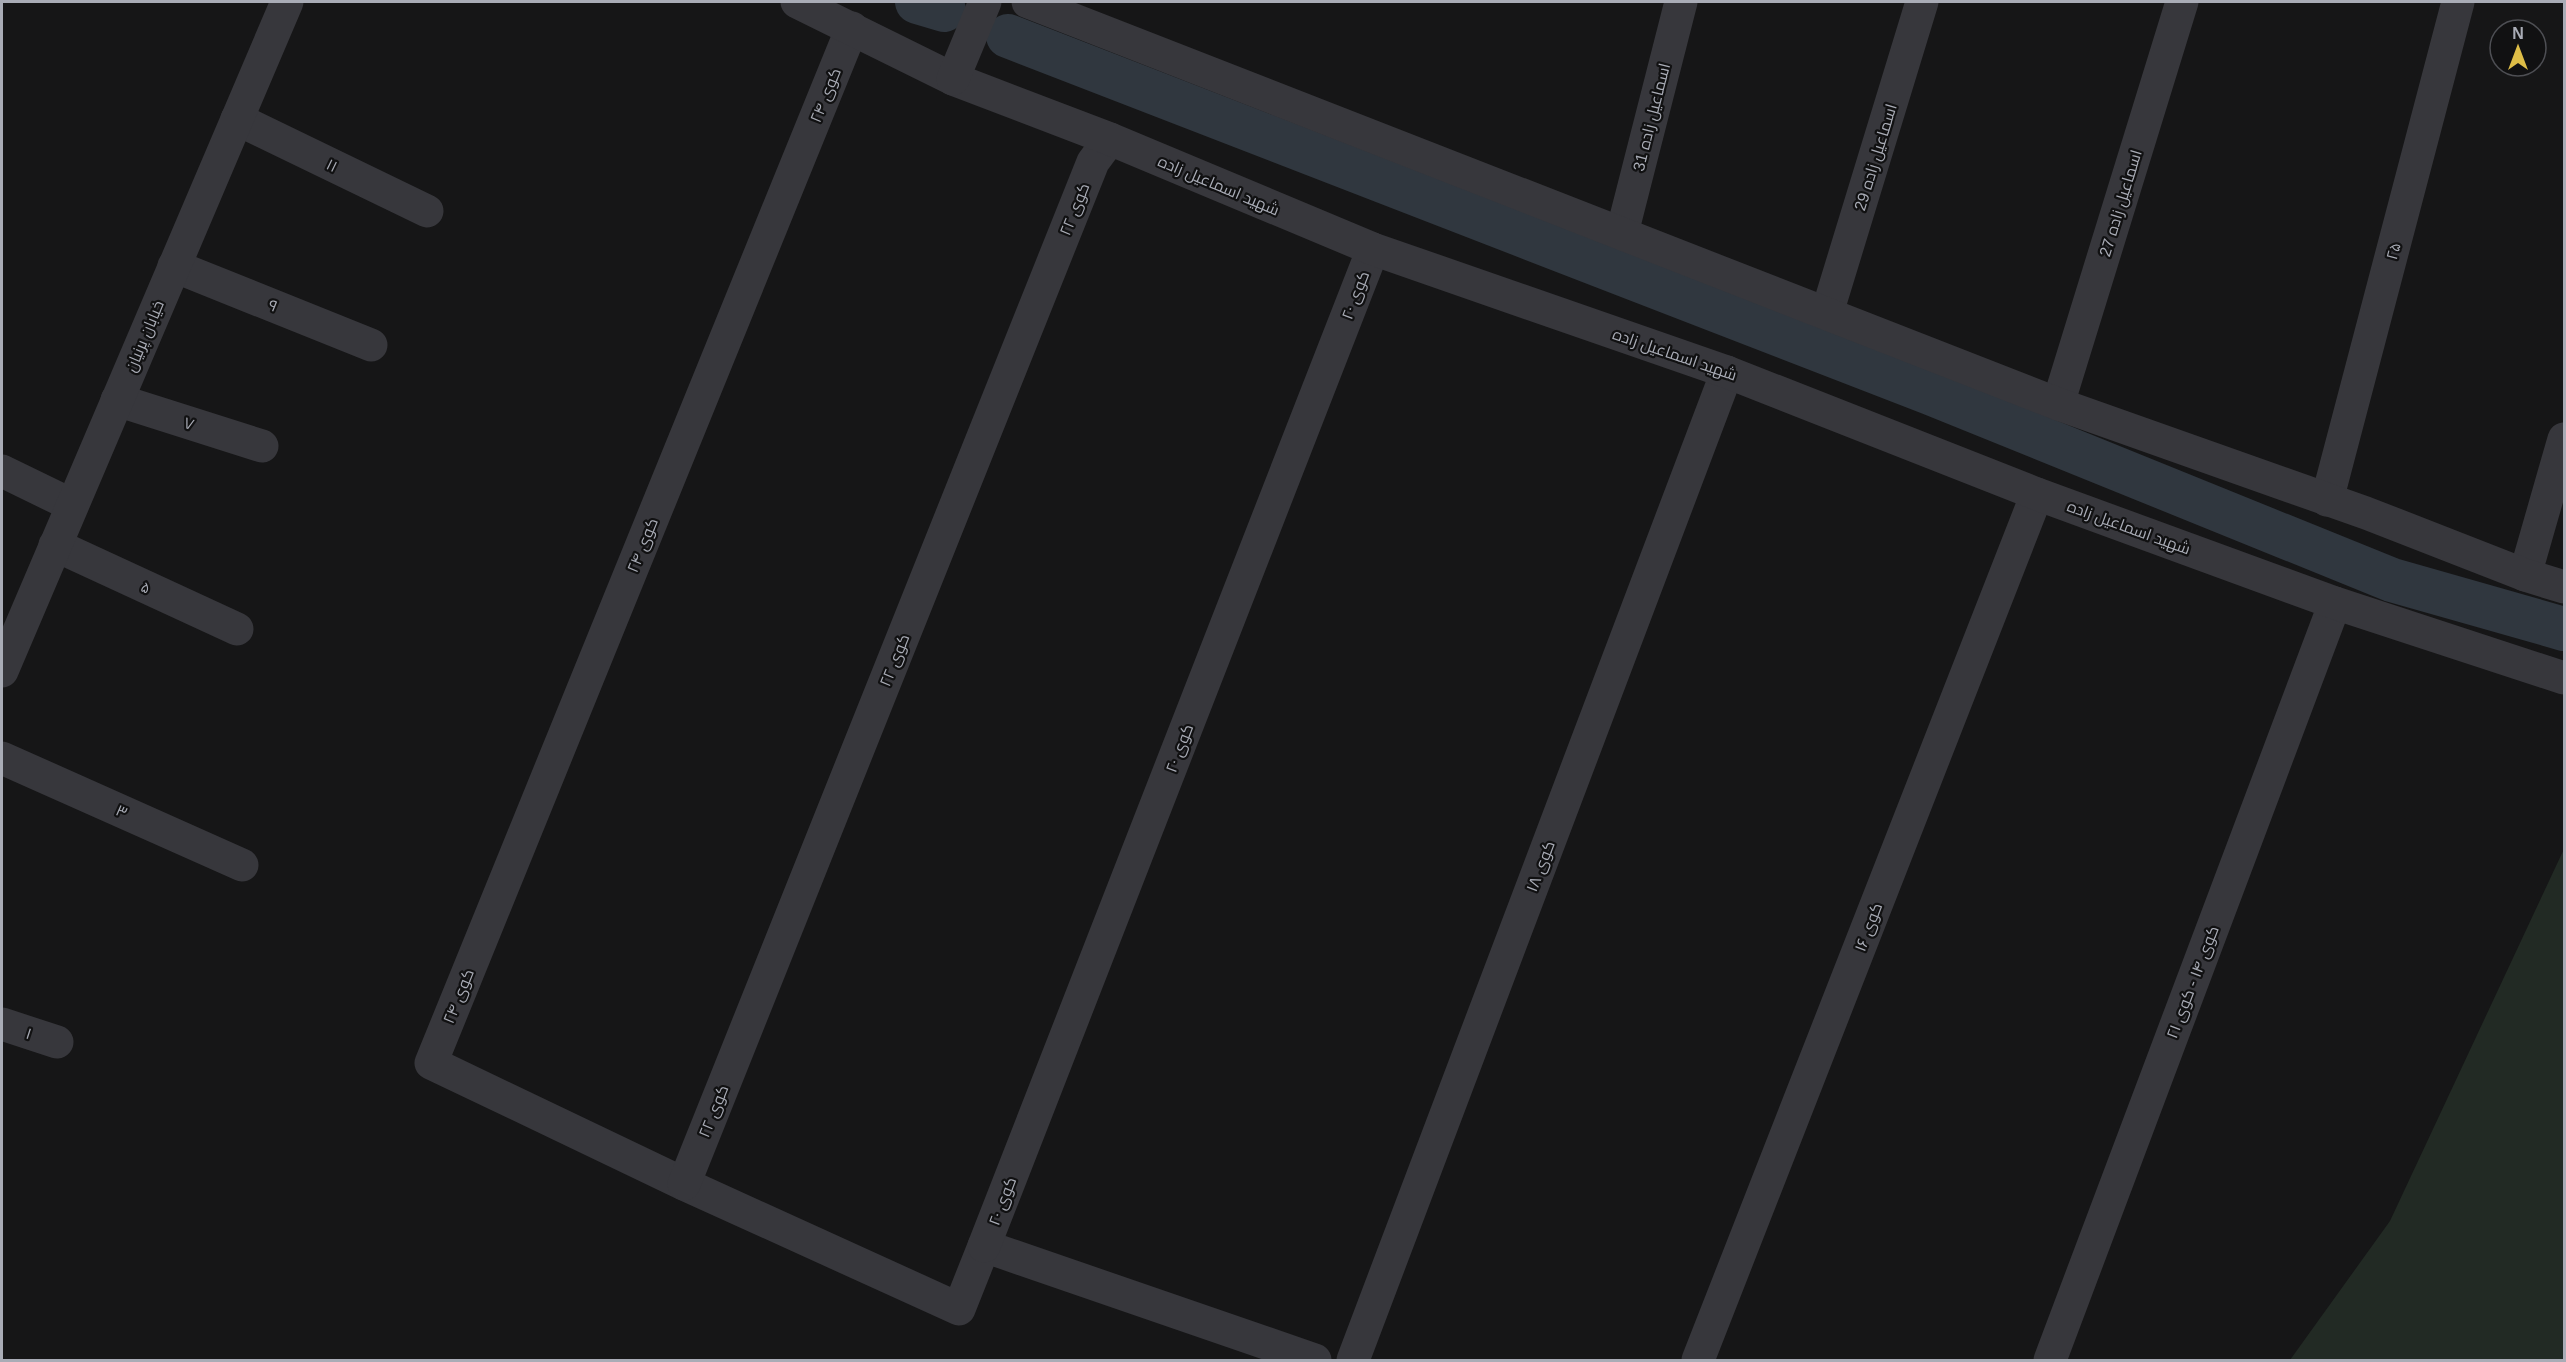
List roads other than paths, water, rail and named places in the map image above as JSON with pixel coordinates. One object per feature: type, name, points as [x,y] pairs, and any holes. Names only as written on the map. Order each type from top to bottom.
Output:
[{"type":"street","name":"خیابان پرنیان","points":[[2,671],[287,2]]},
{"type":"street","name":"شهید اسماعیل زاده","points":[[797,2],[953,79],[1110,139],[1373,249],[1726,372],[2037,494],[2335,603],[2565,678]]},
{"type":"street","points":[[953,79],[985,2]]},
{"type":"street","points":[[1028,2],[2058,404],[2327,500],[2525,575],[2565,587]]},
{"type":"street","name":"اسماعیل زاده 31","points":[[1622,232],[1681,2]]},
{"type":"street","name":"اسماعیل زاده 29","points":[[1827,313],[1922,2]]},
{"type":"street","name":"اسماعیل زاده 27","points":[[2058,404],[2182,2]]},
{"type":"street","name":"۲۵","points":[[2327,500],[2458,2]]},
{"type":"street","name":"کوی ۲۴","points":[[684,1184],[431,1063],[852,28]]},
{"type":"street","name":"۱۱","points":[[237,119],[428,211]]},
{"type":"street","name":"کوی ۲۲","points":[[684,1184],[1093,162],[1110,139]]},
{"type":"street","name":"کوی ۲۰","points":[[684,1184],[959,1309],[1373,249]]},
{"type":"street","name":"۹","points":[[174,266],[371,345]]},
{"type":"street","name":"کوی ۱۸","points":[[1353,1360],[1726,372]]},
{"type":"street","name":"۷","points":[[117,400],[262,446]]},
{"type":"street","points":[[2525,575],[2565,439]]},
{"type":"street","points":[[2,471],[72,505]]},
{"type":"street","name":"کوی ۱۶","points":[[1698,1360],[2037,494]]},
{"type":"street","name":"۵","points":[[55,545],[237,629]]},
{"type":"street","name":"کوی ۱۴ - کوی ۲۱","points":[[2050,1360],[2335,603]]},
{"type":"street","name":"۳","points":[[2,758],[242,865]]},
{"type":"street","name":"۱","points":[[2,1024],[57,1042]]},
{"type":"street","points":[[984,1246],[1315,1360]]},
{"type":"waterway","points":[[917,2],[944,10]]},
{"type":"waterway","points":[[1008,36],[1930,393],[2392,580],[2564,629]]}]
